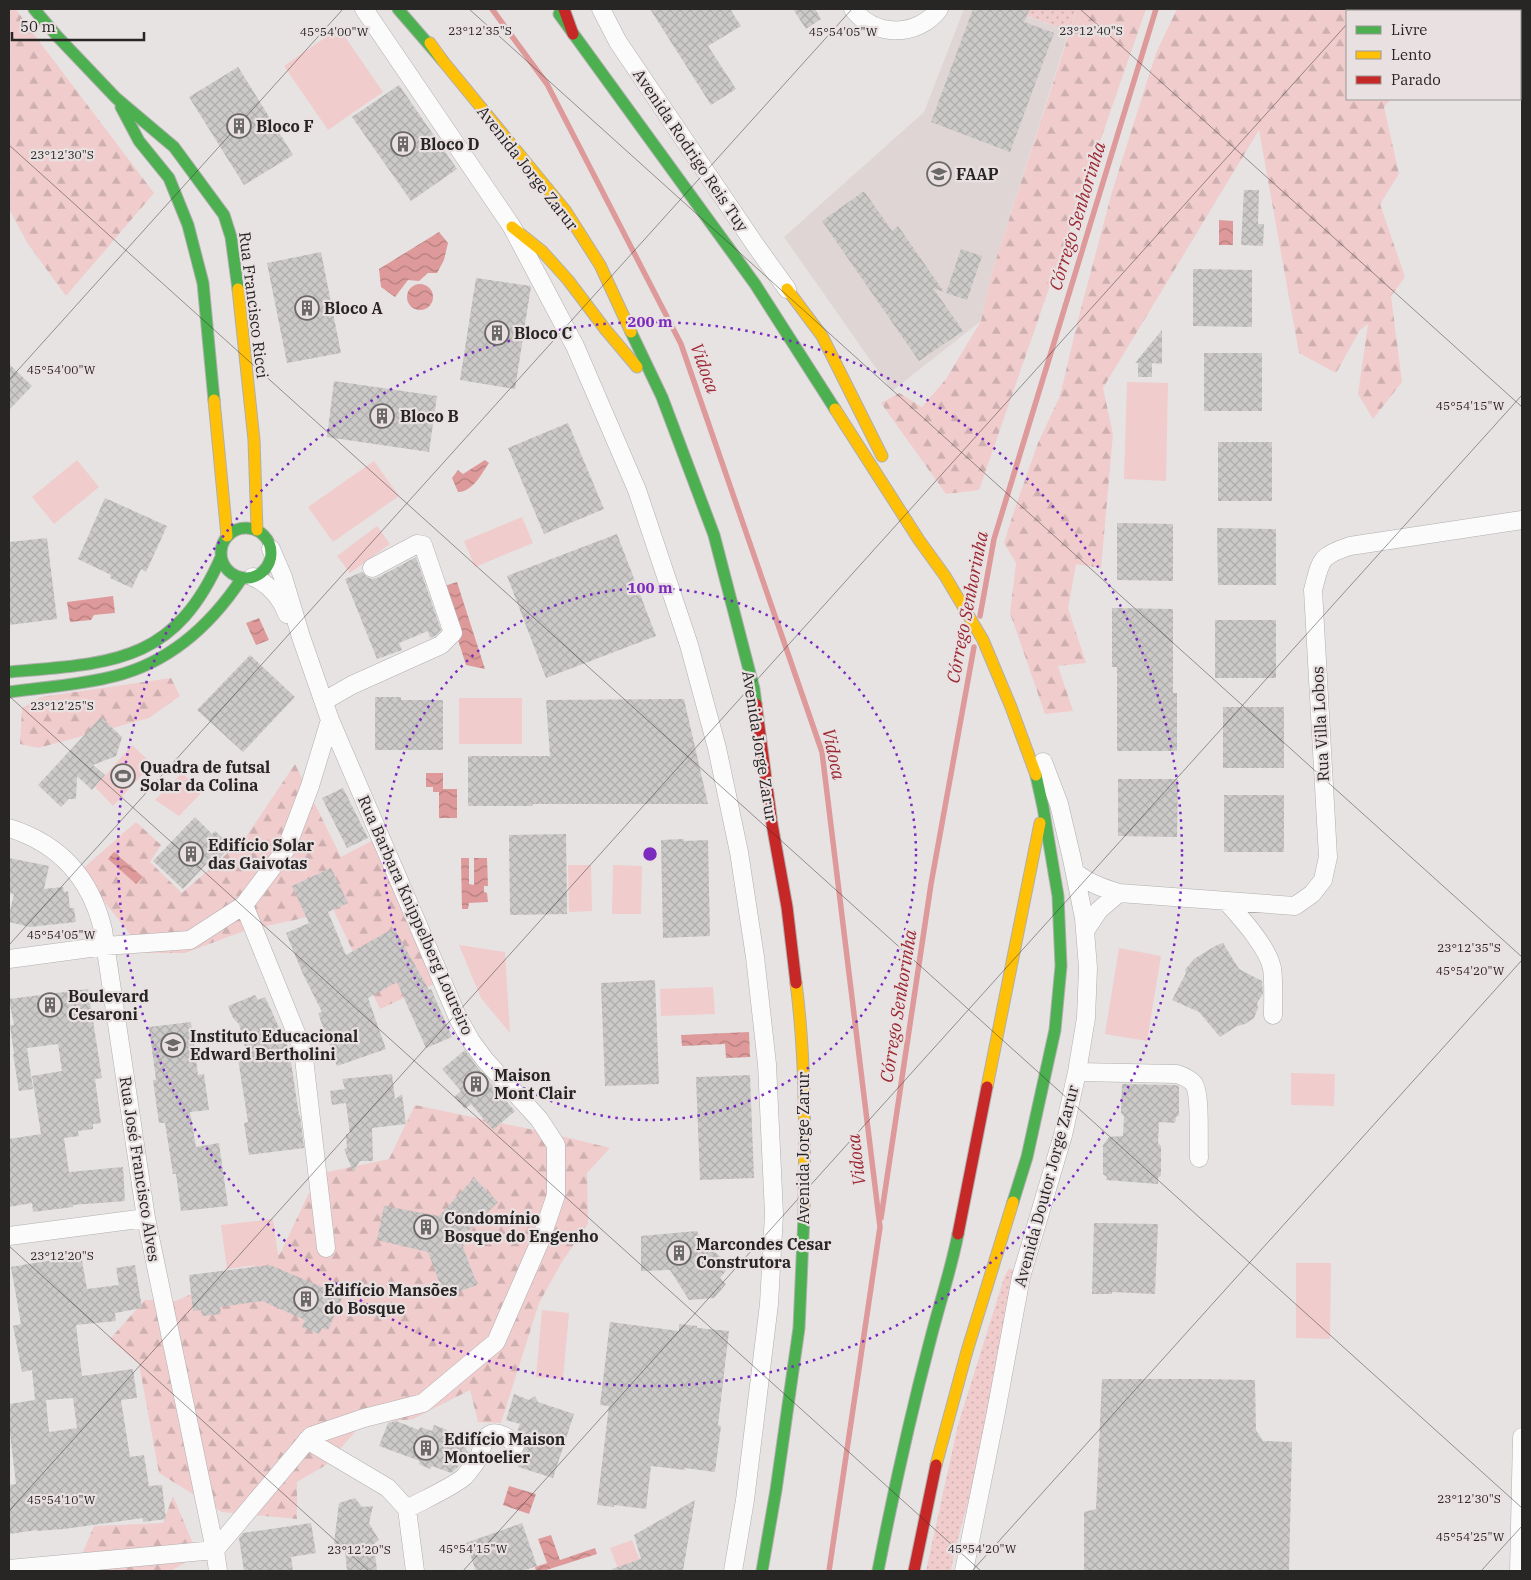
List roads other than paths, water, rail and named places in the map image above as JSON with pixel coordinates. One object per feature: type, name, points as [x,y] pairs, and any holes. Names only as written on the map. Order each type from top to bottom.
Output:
[{"type":"main road","name":"Rua Francisco Ricci","points":[[34,9],[116,98],[148,123],[174,147],[224,215],[234,252],[240,306],[254,440],[257,530]]},
{"type":"main road","points":[[398,9],[443,61]]},
{"type":"main road","name":"Avenida Jorge Zarur","points":[[406,9],[443,61],[565,210],[600,265],[662,397],[714,535],[754,689],[772,824],[787,907],[799,1005],[805,1110],[803,1253],[799,1328],[776,1490],[762,1571]]},
{"type":"main road","points":[[555,9],[755,284],[919,540],[946,576],[983,640],[1035,771],[1044,807],[1058,896],[1061,932],[1061,966],[1055,1030],[1027,1157],[966,1351],[938,1453],[914,1571]]},
{"type":"main road","points":[[564,9],[573,34]]},
{"type":"main road","name":"Rua Francisco Ricci","points":[[116,98],[139,141],[169,178],[188,225],[203,282],[227,536]]},
{"type":"main road","points":[[188,225],[203,213],[224,215]]},
{"type":"main road","points":[[512,227],[542,251],[555,265],[662,397]]},
{"type":"main road","points":[[787,289],[822,336],[874,439],[919,540]]},
{"type":"main road","points":[[9,672],[105,662],[121,658],[150,644],[180,623],[205,592],[214,576],[221,557],[223,542],[227,536],[241,528],[257,530],[266,538],[271,549],[270,561],[263,572],[247,577],[237,577],[230,572],[224,565],[221,557]]},
{"type":"main road","points":[[9,692],[109,678],[150,664],[181,646],[203,628],[218,613],[247,577]]},
{"type":"main road","points":[[878,1571],[894,1490],[930,1341],[953,1260],[1044,807]]},
{"type":"main road","points":[[799,1328],[802,1384]]},
{"type":"street","name":"Avenida Jorge Zarur","points":[[364,9],[512,227],[575,346],[637,490],[689,645],[717,748],[740,855],[755,957],[767,1064],[774,1214],[768,1304],[746,1500],[734,1571]]},
{"type":"street","name":"Avenida Rodrigo Reis Tuy","points":[[601,9],[618,42],[787,289]]},
{"type":"street","points":[[853,9],[873,26],[893,31],[916,27],[926,22],[940,9]]},
{"type":"street","name":"Rua Villa Lobos","points":[[1075,872],[1100,887],[1119,892],[1295,906],[1312,894],[1323,880],[1328,856],[1313,590],[1320,562],[1332,552],[1350,546],[1522,520]]},
{"type":"street","points":[[324,701],[352,685],[441,645],[453,633],[423,545],[417,544],[372,568]]},
{"type":"street","name":"Rua Barbara Knippelberg Loureiro","points":[[215,1550],[311,1436],[364,1418],[423,1403],[496,1342],[541,1239],[556,1194],[556,1145],[539,1119],[485,1060],[471,1041],[458,1018],[330,720],[301,637],[283,577],[271,549]]},
{"type":"street","name":"Rua Barbara Knippelberg Loureiro","points":[[247,577],[261,581],[278,597],[301,637]]},
{"type":"street","name":"Avenida Doutor Jorge Zarur","points":[[964,1571],[1021,1277],[1063,1135],[1077,1072],[1088,995],[1085,931],[1075,872],[1059,804],[1050,779],[1029,736],[1013,714]]},
{"type":"street","points":[[9,959],[105,946],[190,940],[244,905],[286,849],[310,786],[330,720]]},
{"type":"street","name":"Rua José Francisco Alves","points":[[9,828],[37,839],[64,859],[85,884],[99,914],[146,1218],[218,1571]]},
{"type":"street","points":[[1085,931],[1099,910],[1119,892]]},
{"type":"street","points":[[1226,901],[1248,927],[1263,949],[1272,968],[1273,1015]]},
{"type":"street","points":[[244,905],[303,1050],[326,1248]]},
{"type":"street","points":[[1077,1072],[1177,1074],[1186,1077],[1194,1084],[1198,1097],[1199,1158]]},
{"type":"street","points":[[9,1236],[146,1218]]},
{"type":"street","points":[[407,1508],[464,1477],[479,1456],[488,1435],[493,1434],[507,1437],[512,1440],[514,1446]]},
{"type":"street","points":[[1519,1571],[1522,1437]]},
{"type":"street","points":[[307,1440],[388,1488],[407,1508],[415,1571]]},
{"type":"street","points":[[15,1570],[215,1550]]},
{"type":"water","points":[[1219,220],[1233,221],[1233,245],[1219,245]]},
{"type":"water","points":[[439,232],[448,243],[444,260],[437,273],[428,273],[419,281],[408,280],[395,297],[381,287],[379,269]]},
{"type":"water","points":[[420,284],[429,288],[433,297],[429,306],[420,310],[411,306],[407,297],[411,288]]},
{"type":"water","points":[[485,460],[489,463],[473,485],[464,491],[458,492],[452,478],[458,470],[463,474]]},
{"type":"water","points":[[457,582],[485,669],[466,665],[441,587]]},
{"type":"water","points":[[113,596],[115,613],[94,615],[91,620],[70,622],[67,602]]},
{"type":"water","points":[[259,618],[269,640],[256,645],[246,623]]},
{"type":"water","points":[[426,773],[443,773],[443,789],[457,789],[457,818],[439,818],[439,792],[433,792],[433,787],[426,787]]},
{"type":"water","points":[[114,852],[143,877],[136,884],[108,859]]},
{"type":"water","points":[[461,858],[469,858],[469,884],[474,885],[474,858],[487,858],[488,886],[484,886],[484,892],[487,893],[488,902],[469,903],[468,909],[462,909]]},
{"type":"water","points":[[749,1032],[750,1057],[726,1058],[725,1044],[682,1046],[681,1035]]},
{"type":"water","points":[[509,1486],[536,1494],[529,1514],[503,1505]]},
{"type":"water","points":[[551,1535],[560,1560],[595,1548],[597,1554],[543,1571],[536,1571],[535,1567],[547,1563],[538,1539]]},
{"type":"waterway","name":"Vidoca","points":[[492,9],[547,84],[681,344],[822,752],[880,1227],[829,1571]]},
{"type":"waterway","name":"Córrego Senhorinha","points":[[980,616],[994,539],[1156,9]]},
{"type":"waterway","name":"Córrego Senhorinha","points":[[881,1218],[931,884],[974,647]]},
{"type":"place","name":"Bloco F","points":[[239,126]]},
{"type":"place","name":"Bloco D","points":[[403,144]]},
{"type":"place","name":"FAAP","points":[[939,174]]},
{"type":"place","name":"Bloco A","points":[[307,308]]},
{"type":"place","name":"Bloco C","points":[[497,333]]},
{"type":"place","name":"Bloco B","points":[[382,416]]},
{"type":"place","name":"Quadra de futsal Solar da Colina","points":[[123,776]]},
{"type":"place","name":"Edifício Solar das Gaivotas","points":[[191,854]]},
{"type":"place","name":"Boulevard Cesaroni","points":[[50,1005]]},
{"type":"place","name":"Instituto Educacional Edward Bertholini","points":[[173,1045]]},
{"type":"place","name":"Maison Mont Clair","points":[[476,1084]]},
{"type":"place","name":"Condomínio Bosque do Engenho","points":[[426,1227]]},
{"type":"place","name":"Marcondes Cesar Construtora","points":[[679,1253]]},
{"type":"place","name":"Edifício Mansões do Bosque","points":[[306,1299]]},
{"type":"place","name":"Edifício Maison Montoelier","points":[[426,1448]]}]
